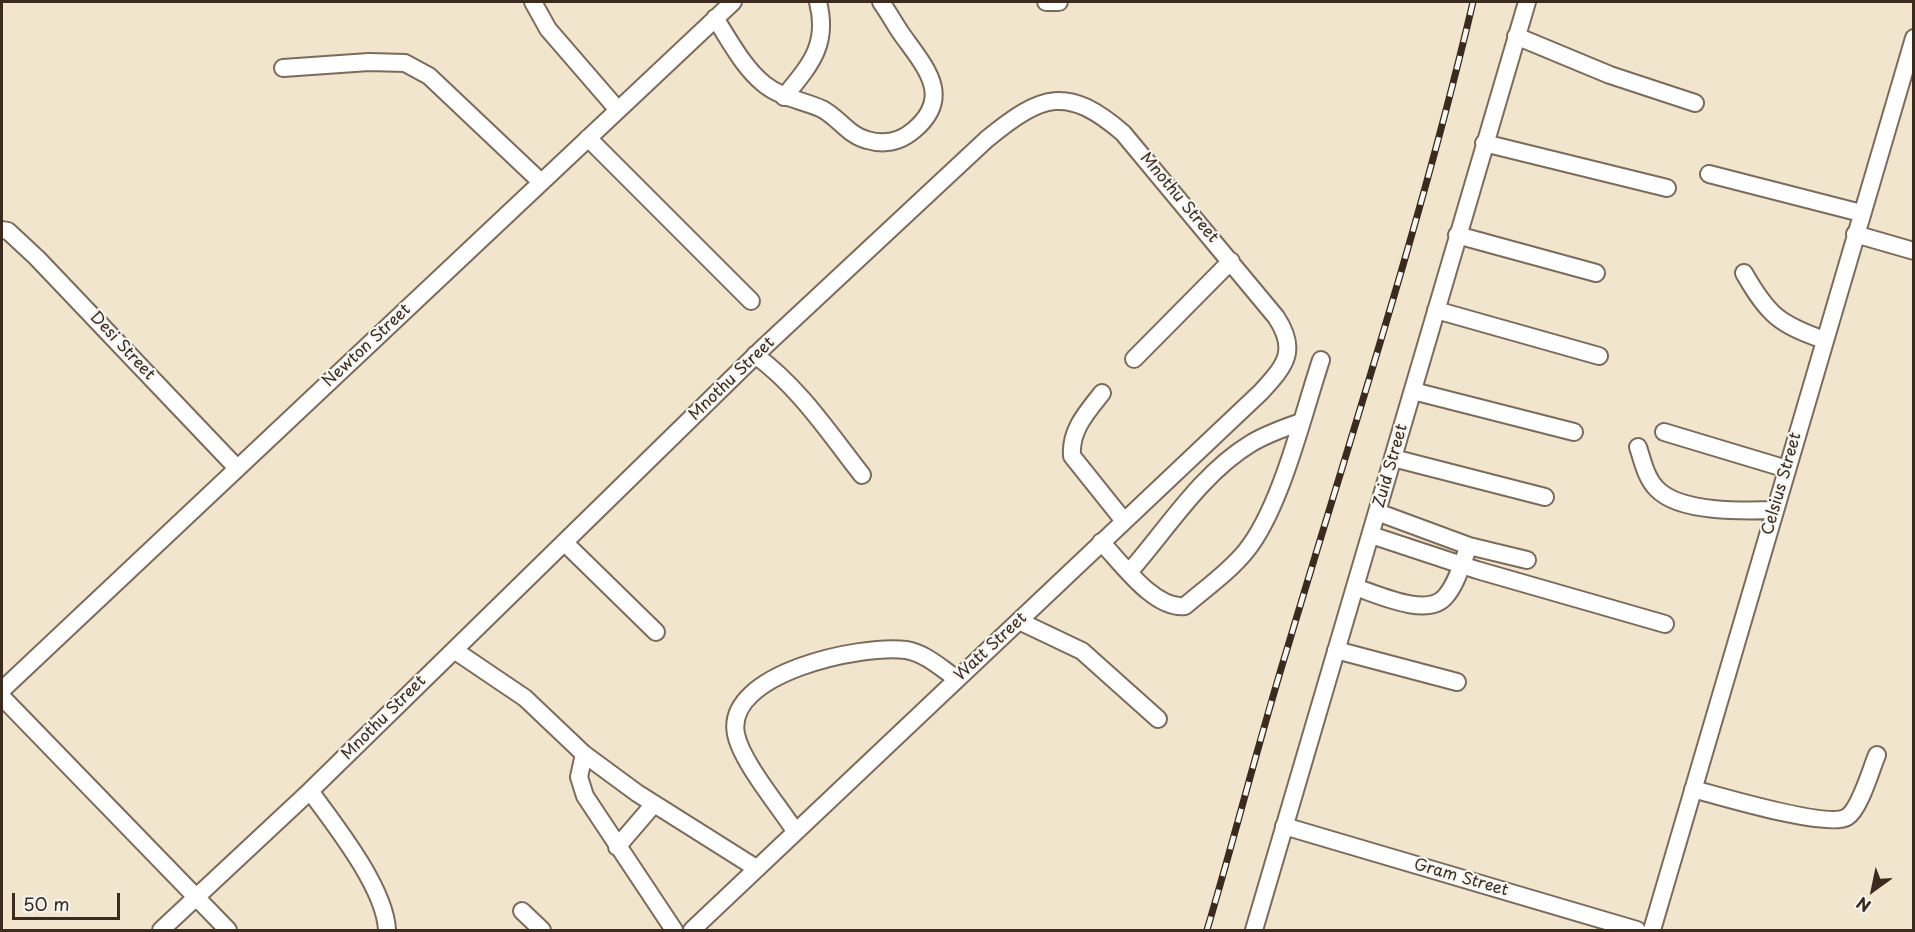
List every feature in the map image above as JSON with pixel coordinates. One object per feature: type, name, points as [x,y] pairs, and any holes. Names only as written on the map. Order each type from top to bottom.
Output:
[{"type":"street","points":[[533,2],[548,29],[618,110]]},
{"type":"street","name":"Newton Street","points":[[2,690],[733,2]]},
{"type":"street","points":[[784,97],[819,46],[823,32],[818,2]]},
{"type":"street","points":[[715,18],[755,77],[784,97],[825,111],[854,134],[867,140],[897,141],[917,127],[933,103],[934,83],[881,2]]},
{"type":"street","points":[[1046,2],[1059,2]]},
{"type":"street","name":"Zuid Street","points":[[1254,930],[1527,2]]},
{"type":"street","points":[[1516,36],[1610,75],[1695,103]]},
{"type":"street","name":"Celsius Street","points":[[1652,930],[1914,38]]},
{"type":"street","points":[[284,68],[369,62],[405,63],[429,76],[541,182]]},
{"type":"street","name":"Mnothu Street","points":[[161,930],[310,791],[755,356],[987,139],[1019,115],[1057,99],[1071,100],[1101,114],[1123,133],[1231,261],[1286,332],[1288,344],[1286,360]]},
{"type":"street","points":[[588,138],[751,301]]},
{"type":"street","points":[[1484,143],[1667,188]]},
{"type":"street","points":[[1709,174],[1862,213]]},
{"type":"street","name":"Desi Street","points":[[2,230],[8,231],[37,258],[237,468]]},
{"type":"street","points":[[1855,234],[1914,251]]},
{"type":"street","points":[[1457,236],[1596,273]]},
{"type":"street","points":[[1134,359],[1231,261]]},
{"type":"street","points":[[1744,273],[1760,300],[1773,316],[1824,340]]},
{"type":"street","points":[[1436,310],[1599,356]]},
{"type":"street","points":[[755,356],[776,372],[802,399],[862,475]]},
{"type":"street","name":"Watt Street","points":[[692,930],[1261,392],[1286,360]]},
{"type":"street","points":[[1101,542],[1163,603],[1176,607],[1185,606],[1232,567],[1258,533],[1283,477],[1321,360]]},
{"type":"street","points":[[1413,391],[1574,432]]},
{"type":"street","points":[[1102,393],[1075,432],[1072,456],[1124,521]]},
{"type":"street","points":[[1130,571],[1194,496],[1247,445],[1301,422]]},
{"type":"street","points":[[1664,432],[1787,469]]},
{"type":"street","points":[[1638,447],[1648,477],[1665,495],[1713,509],[1775,510]]},
{"type":"street","points":[[1393,458],[1545,497]]},
{"type":"street","points":[[1174,473],[1194,496]]},
{"type":"street","points":[[1377,512],[1469,546],[1527,560]]},
{"type":"street","points":[[1371,535],[1461,565],[1665,624]]},
{"type":"street","points":[[565,543],[656,632]]},
{"type":"street","points":[[1355,587],[1414,605],[1430,606],[1446,597],[1469,546]]},
{"type":"street","points":[[1019,621],[1083,651],[1158,719]]},
{"type":"street","points":[[795,831],[744,755],[736,734],[736,716],[742,700],[751,692],[791,671],[836,656],[890,648],[924,656],[957,679]]},
{"type":"street","points":[[454,650],[525,698],[584,754],[654,804],[756,868]]},
{"type":"street","points":[[1336,650],[1458,682]]},
{"type":"street","points":[[2,697],[228,930]]},
{"type":"street","points":[[584,754],[579,777],[585,796],[674,930]]},
{"type":"street","points":[[1693,789],[1777,810],[1835,820],[1847,817],[1856,807],[1877,754]]},
{"type":"street","points":[[310,791],[354,854],[375,891],[387,930]]},
{"type":"street","points":[[617,847],[654,804]]},
{"type":"street","name":"Gram Street","points":[[1284,826],[1637,930]]},
{"type":"street","points":[[522,911],[542,930]]},
{"type":"railway","points":[[1207,930],[1277,681],[1409,245],[1473,2]]}]
